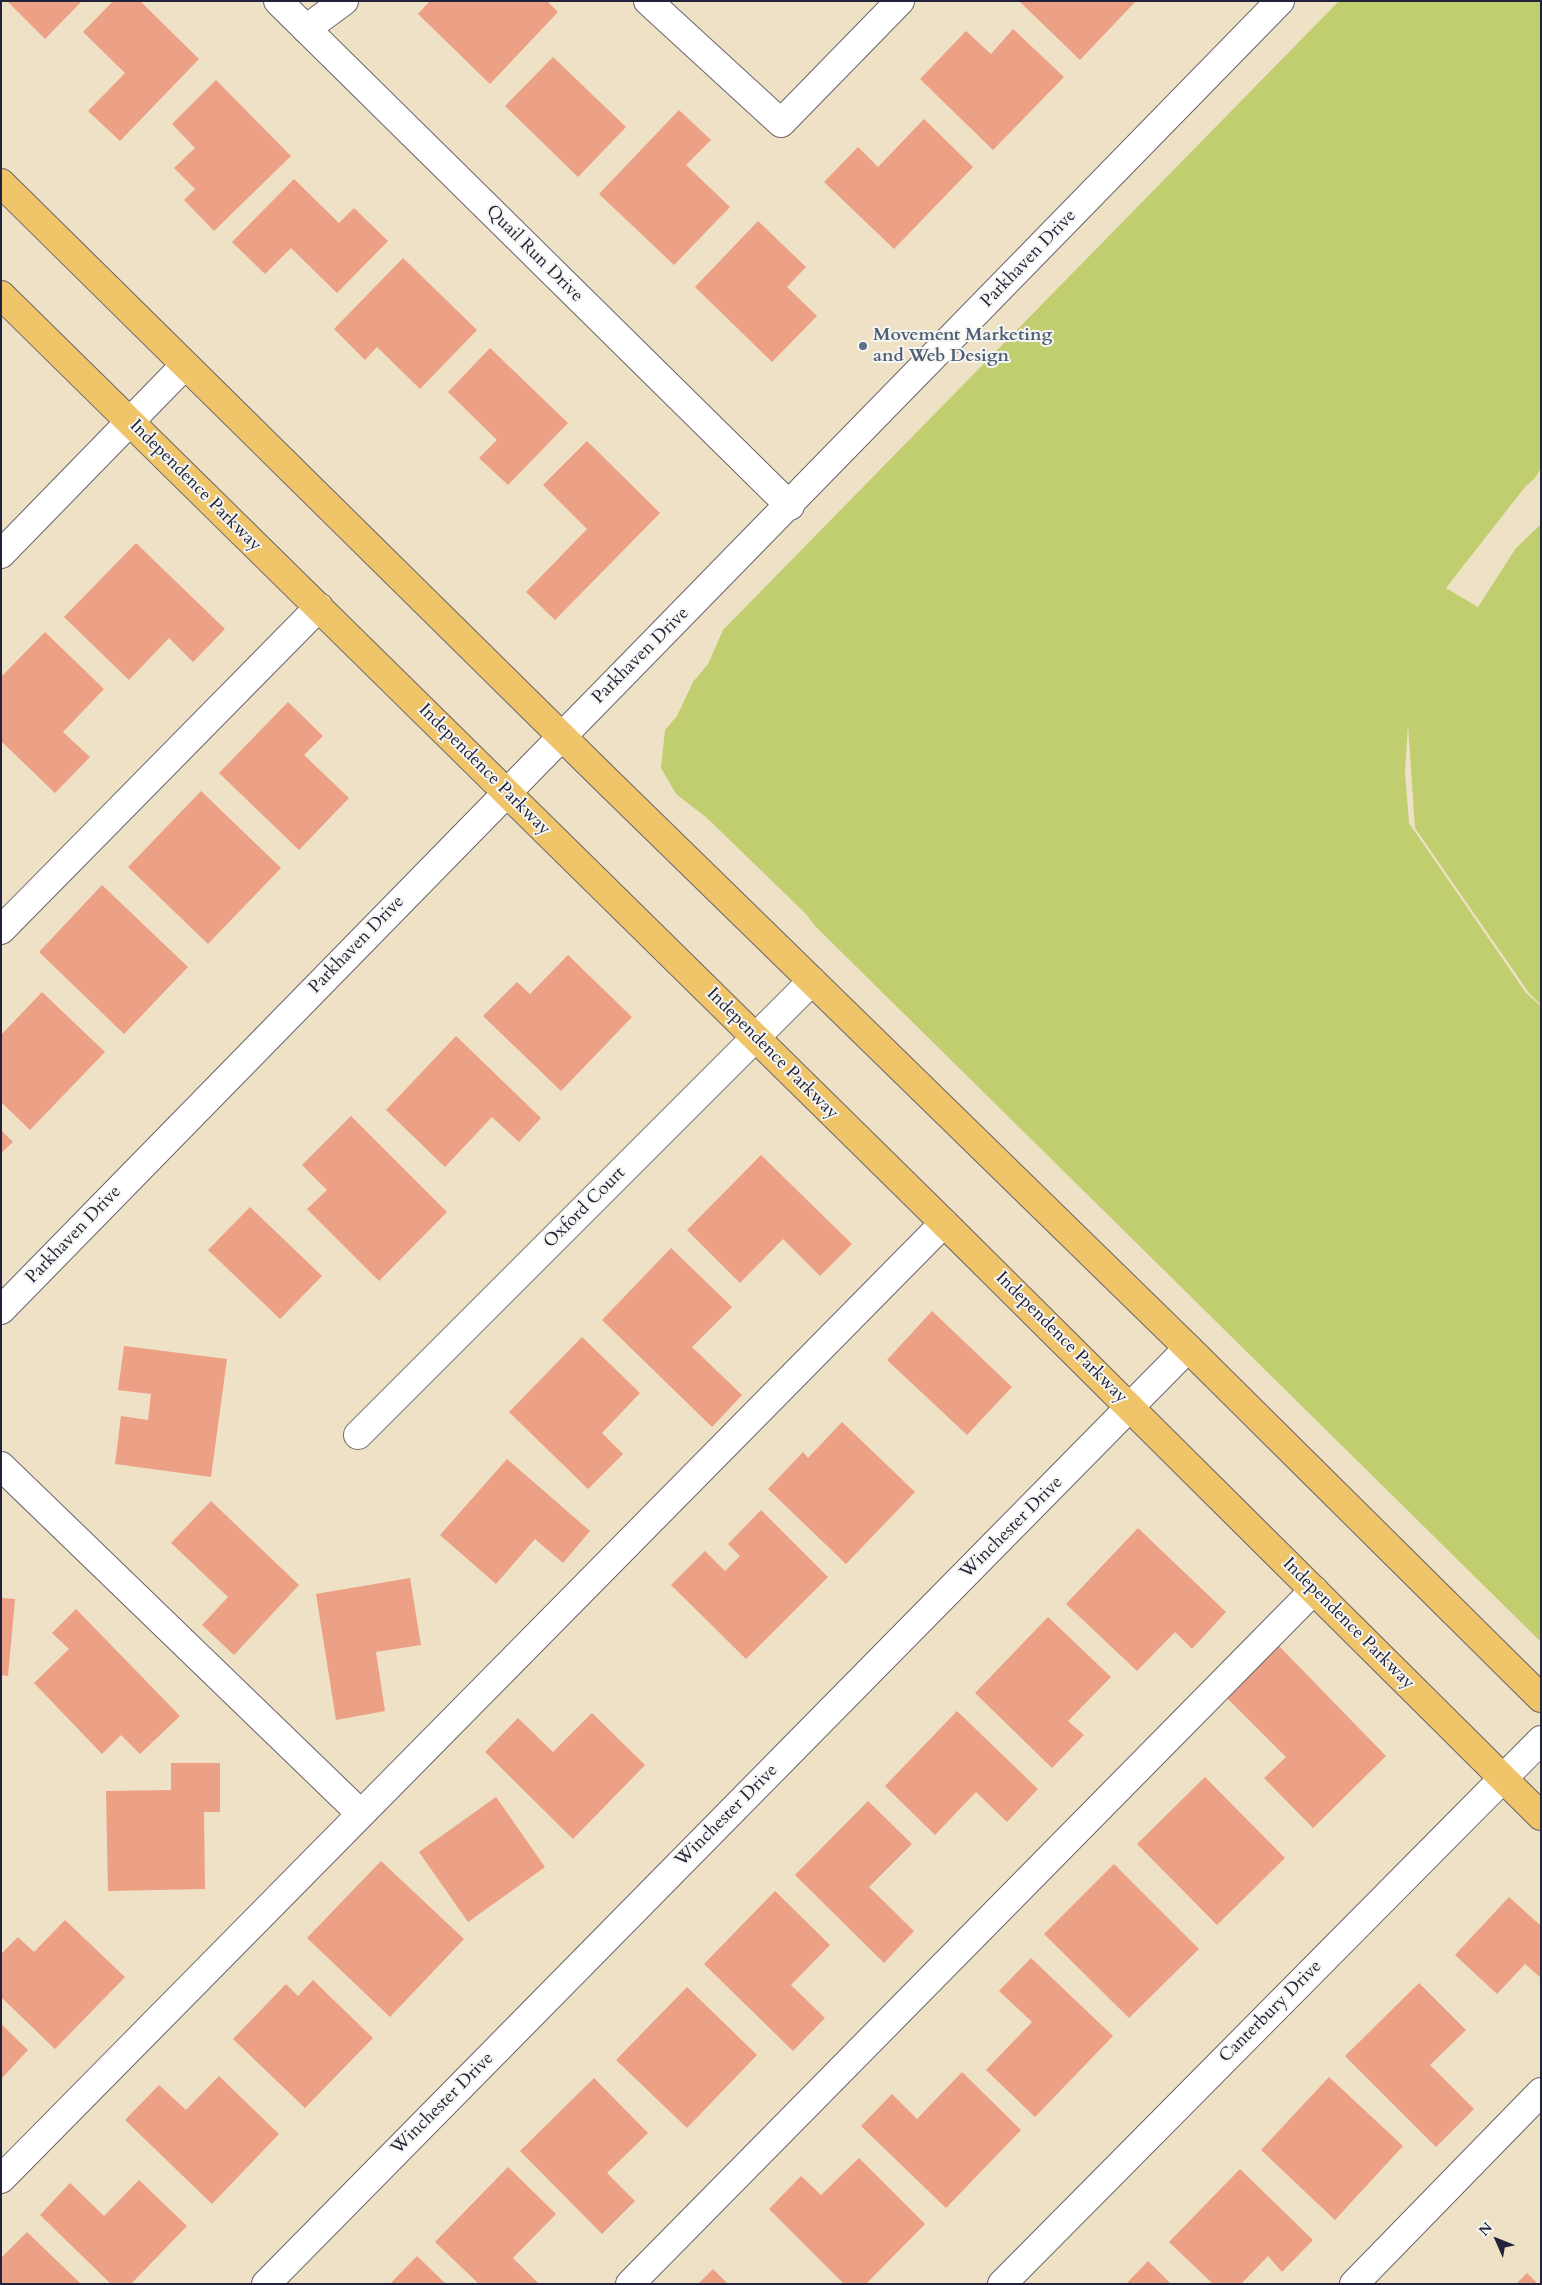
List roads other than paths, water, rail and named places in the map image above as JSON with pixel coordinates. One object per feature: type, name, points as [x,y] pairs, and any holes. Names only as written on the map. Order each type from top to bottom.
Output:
[{"type":"main road","points":[[1,183],[562,737],[1188,1348],[1541,1698]]},
{"type":"main road","name":"Independence Parkway","points":[[1,295],[944,1223],[1541,1816]]},
{"type":"street","name":"Quail Run Drive","points":[[278,1],[790,506]]},
{"type":"street","points":[[306,29],[344,1]]},
{"type":"street","points":[[648,1],[781,124],[900,1]]},
{"type":"street","name":"Parkhaven Drive","points":[[1,1310],[506,792],[790,506],[1280,1]]},
{"type":"street","points":[[1,554],[185,365]]},
{"type":"street","points":[[1,930],[319,607]]},
{"type":"street","name":"Oxford Court","points":[[358,1436],[812,980]]},
{"type":"street","points":[[1,2179],[944,1223]]},
{"type":"street","name":"Winchester Drive","points":[[266,2284],[1188,1348]]},
{"type":"street","points":[[1,1466],[361,1814]]},
{"type":"street","points":[[630,2284],[1314,1590]]},
{"type":"street","name":"Canterbury Drive","points":[[1002,2284],[1541,1740]]},
{"type":"street","points":[[1354,2284],[1541,2092]]},
{"type":"place","name":"Movement Marketing and Web Design","points":[[863,346]]}]
